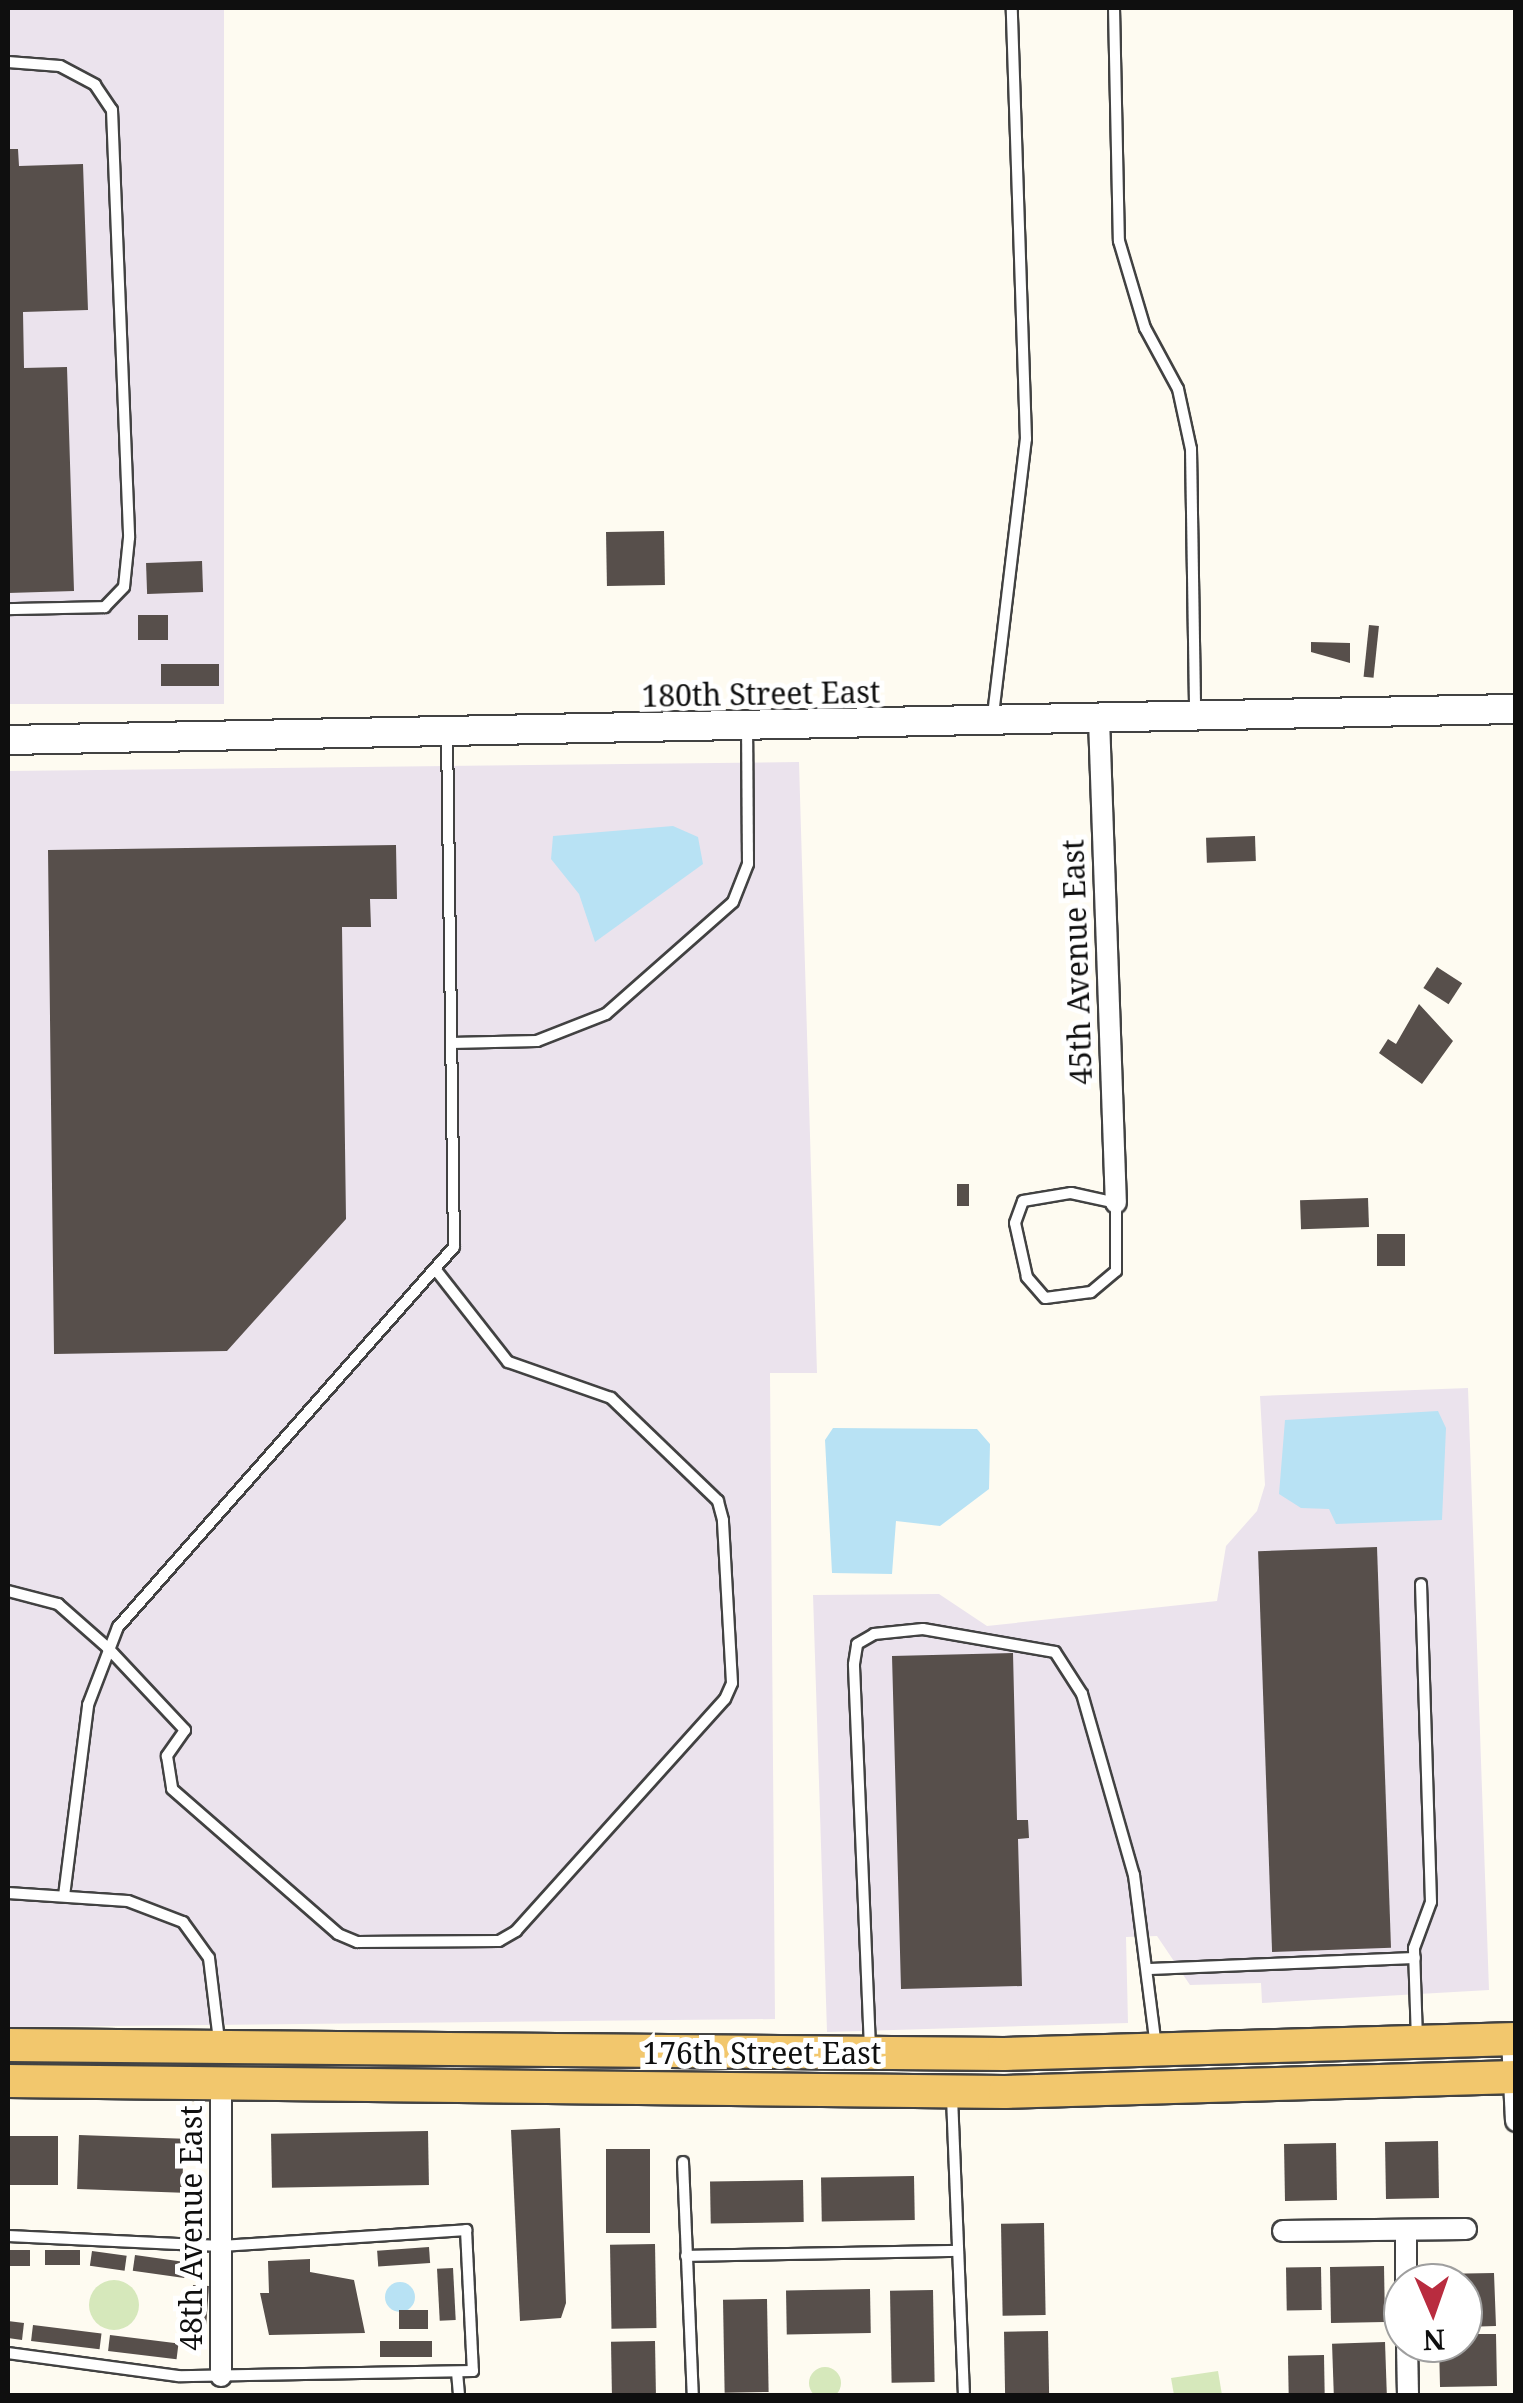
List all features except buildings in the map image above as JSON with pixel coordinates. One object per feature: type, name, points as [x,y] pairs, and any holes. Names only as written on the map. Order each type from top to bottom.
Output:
[{"type":"main road","name":"176th Street East","points":[[8,2045],[219,2043],[516,2052],[871,2054],[1514,2039]]},
{"type":"main road","points":[[266,2080],[313,2068],[505,2068],[516,2052]]},
{"type":"main road","name":"176th Street East","points":[[8,2080],[266,2080],[952,2092],[1514,2077]]},
{"type":"street","name":"180th Street East","points":[[8,740],[1516,709]]},
{"type":"street","name":"45th Avenue East","points":[[1099,719],[1116,1203]]},
{"type":"street","points":[[1514,2039],[1516,2121]]},
{"type":"street","name":"48th Avenue East","points":[[221,2080],[221,2376]]},
{"type":"street","points":[[1283,2231],[1466,2228]]},
{"type":"street","points":[[1406,2230],[1406,2263]]},
{"type":"street","points":[[1407,2363],[1408,2396]]},
{"type":"lane","points":[[992,721],[1026,439],[1012,8]]},
{"type":"lane","points":[[1114,8],[1119,241],[1145,328],[1178,388],[1191,449],[1195,718]]},
{"type":"lane","points":[[8,62],[60,66],[95,86],[112,110],[128,538],[124,586],[105,607],[8,610]]},
{"type":"lane","points":[[451,1043],[537,1041],[606,1014],[733,902],[748,864],[747,726]]},
{"type":"lane","points":[[64,1896],[88,1705],[107,1647],[454,1248],[447,732]]},
{"type":"lane","points":[[1071,1193],[1116,1203],[1116,1271],[1091,1292],[1038,1292],[1015,1224],[1024,1201],[1071,1193]]},
{"type":"lane","points":[[8,1591],[58,1604],[107,1647],[185,1730],[167,1756],[172,1789],[357,1942],[499,1941],[516,1931],[725,1699],[732,1683],[718,1501],[611,1398],[508,1362],[436,1268]]},
{"type":"lane","points":[[1417,2042],[1414,1958],[1431,1902],[1421,1584]]},
{"type":"lane","points":[[871,2054],[856,1644],[874,1634],[923,1629],[1055,1652],[1082,1694],[1134,1875],[1156,2050]]},
{"type":"lane","points":[[8,1893],[155,1906],[183,1922],[209,1958],[219,2043]]},
{"type":"lane","points":[[1148,1970],[1414,1958]]},
{"type":"lane","points":[[952,2092],[964,2396]]},
{"type":"lane","points":[[684,2162],[693,2396]]},
{"type":"lane","points":[[8,2236],[221,2246],[466,2230],[473,2372],[221,2376],[8,2353]]},
{"type":"lane","points":[[686,2256],[957,2251]]},
{"type":"lane","points":[[458,2372],[459,2396]]},
{"type":"shaded area","points":[[8,8],[224,8],[224,704],[8,704]]},
{"type":"shaded area","points":[[799,762],[817,1373],[770,1373],[775,2019],[8,2027],[8,771]]},
{"type":"shaded area","points":[[1468,1388],[1489,1990],[1262,2003],[1261,1983],[1190,1985],[1157,1936],[1126,1937],[1128,2023],[827,2032],[813,1595],[939,1594],[987,1626],[1217,1601],[1226,1546],[1257,1511],[1265,1485],[1260,1396]]},
{"type":"green space","points":[[114,2280],[132,2287],[139,2305],[132,2323],[114,2330],[96,2323],[89,2305],[96,2287]]},
{"type":"green space","points":[[825,2367],[837,2371],[841,2383],[837,2395],[825,2399],[813,2395],[809,2383],[813,2371]]},
{"type":"green space","points":[[1218,2371],[1222,2395],[1174,2395],[1171,2378]]},
{"type":"water","points":[[673,826],[698,837],[703,864],[595,942],[579,894],[551,859],[553,836]]},
{"type":"water","points":[[1438,1411],[1446,1428],[1442,1520],[1336,1524],[1329,1509],[1301,1508],[1279,1494],[1285,1420]]},
{"type":"water","points":[[833,1428],[977,1429],[990,1444],[989,1489],[940,1526],[896,1521],[892,1574],[832,1573],[825,1440]]},
{"type":"water","points":[[400,2282],[414,2291],[415,2297],[406,2311],[400,2312],[386,2303],[385,2297],[394,2283]]}]
